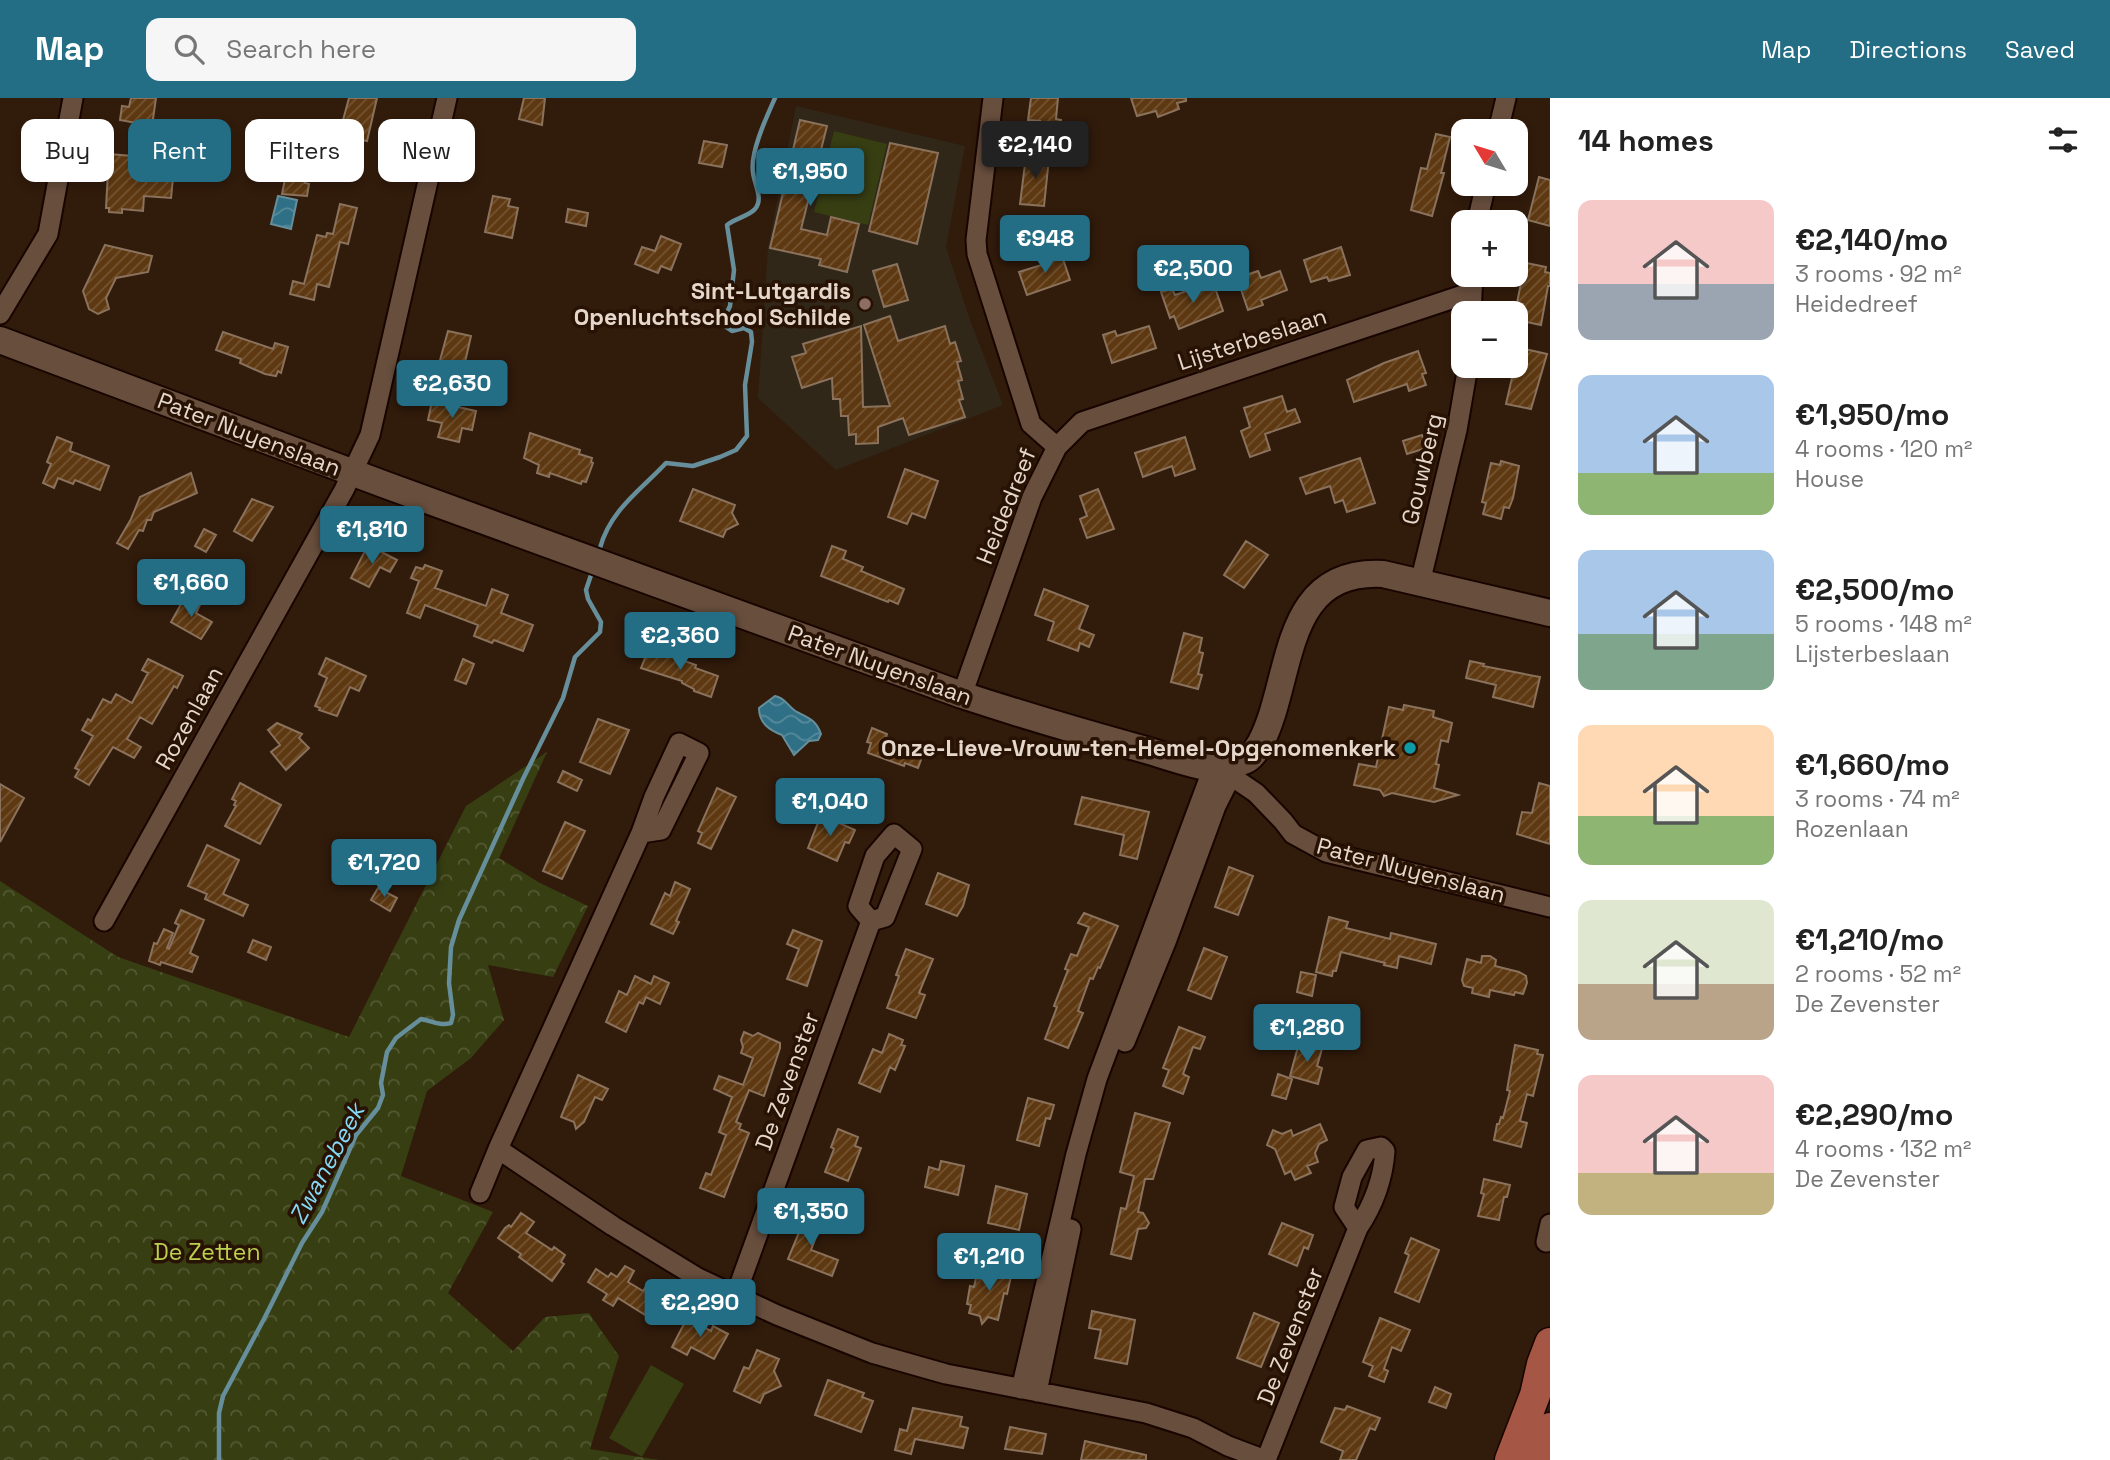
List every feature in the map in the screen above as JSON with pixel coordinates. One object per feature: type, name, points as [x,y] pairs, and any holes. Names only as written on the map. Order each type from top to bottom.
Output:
[{"type":"main road","points":[[1510,1460],[1535,1395],[1550,1343]]},
{"type":"main road","points":[[1537,1460],[1550,1428]]},
{"type":"street","points":[[0,314],[48,234],[73,98]]},
{"type":"street","name":"Rozenlaan","points":[[104,921],[353,473],[370,435],[447,98]]},
{"type":"street","name":"Heidedreef","points":[[962,695],[1032,497],[1057,447],[1031,424],[977,254],[977,228],[993,98]]},
{"type":"street","points":[[1501,119],[1506,98]]},
{"type":"street","name":"Lijsterbeslaan","points":[[1057,447],[1082,422],[1462,287]]},
{"type":"street","name":"Pater Nuyenslaan","points":[[0,340],[353,473],[962,695],[1052,725],[1222,772],[1256,793],[1293,834],[1326,852],[1550,907]]},
{"type":"street","name":"Gouwberg","points":[[1420,583],[1457,430],[1466,378]]},
{"type":"street","name":"Pater Nuyenslaan","points":[[1222,772],[1245,761],[1256,751],[1269,726],[1290,646],[1308,606],[1319,595],[1348,578],[1368,573],[1550,613]]},
{"type":"street","points":[[1029,1391],[1064,1230],[1076,1154],[1222,772]]},
{"type":"street","points":[[480,1193],[641,833]]},
{"type":"street","name":"De Zevenster","points":[[735,1297],[871,921]]},
{"type":"street","name":"De Zevenster","points":[[498,1149],[613,1226],[698,1278],[735,1297],[872,1353],[946,1374],[1146,1413],[1193,1428],[1228,1446],[1265,1460],[1358,1228]]},
{"type":"shaded area","name":"Sint-Lutgardis Openluchtschool Schilde","points":[[796,106],[965,146],[946,247],[970,320],[1003,405],[836,470],[758,398],[768,247]]},
{"type":"green space","points":[[834,131],[887,144],[868,225],[814,212]]},
{"type":"green space","name":"De Zetten","points":[[547,752],[499,858],[540,883],[588,906],[553,977],[488,965],[504,1020],[471,1058],[427,1091],[401,1176],[493,1212],[448,1293],[513,1351],[545,1317],[589,1313],[619,1356],[590,1449],[659,1460],[0,1460],[0,881],[118,957],[349,1037],[466,806]]},
{"type":"green space","points":[[651,1365],[684,1384],[642,1457],[609,1438]]},
{"type":"water","points":[[278,196],[297,200],[291,229],[271,224]]},
{"type":"water","points":[[775,696],[812,720],[821,734],[818,740],[809,741],[794,755],[782,735],[769,728],[761,718],[759,708]]},
{"type":"building","points":[[131,98],[156,98],[153,119],[120,120],[122,106],[129,107]]},
{"type":"building","points":[[349,98],[377,98],[367,141],[364,140],[364,119],[343,119]]},
{"type":"building","points":[[524,98],[545,98],[542,125],[519,119]]},
{"type":"building","points":[[1031,98],[1058,98],[1056,119],[1061,120],[1059,132],[1039,129],[1040,121],[1028,120]]},
{"type":"building","points":[[1131,98],[1186,98],[1186,101],[1177,103],[1179,109],[1158,117],[1156,111],[1137,116]]},
{"type":"building","points":[[800,120],[827,126],[801,229],[827,235],[831,217],[859,224],[847,272],[819,265],[821,259],[770,248]]},
{"type":"building","points":[[1436,134],[1450,137],[1441,173],[1444,173],[1432,216],[1411,210],[1421,168],[1427,169]]},
{"type":"building","points":[[704,141],[727,145],[722,167],[699,163]]},
{"type":"building","points":[[890,143],[938,153],[917,244],[869,231]]},
{"type":"building","points":[[114,154],[128,156],[128,182],[173,182],[171,198],[144,196],[143,211],[122,209],[122,213],[109,212],[109,208],[106,208],[107,182],[114,182]]},
{"type":"building","points":[[1026,156],[1049,158],[1044,206],[1020,204]]},
{"type":"building","points":[[1539,177],[1550,180],[1550,226],[1528,220]]},
{"type":"building","points":[[284,182],[309,184],[307,196],[282,194]]},
{"type":"building","points":[[493,196],[510,199],[508,206],[518,208],[512,238],[485,232]]},
{"type":"building","points":[[340,204],[357,208],[348,244],[340,242],[329,287],[317,284],[314,300],[290,294],[293,281],[304,284],[317,235],[326,237],[327,233],[333,234]]},
{"type":"building","points":[[568,209],[588,213],[586,226],[566,222]]},
{"type":"building","points":[[661,236],[681,244],[671,270],[661,266],[658,273],[635,264],[642,247],[655,251]]},
{"type":"building","points":[[105,245],[152,256],[148,272],[116,278],[106,298],[109,309],[98,314],[89,309],[83,291]]},
{"type":"building","points":[[1341,247],[1350,275],[1329,281],[1327,277],[1311,282],[1304,260]]},
{"type":"building","points":[[1061,253],[1070,280],[1027,295],[1019,272],[1048,263],[1047,258]]},
{"type":"building","points":[[1528,263],[1546,267],[1545,272],[1550,273],[1550,286],[1541,325],[1528,322],[1528,301],[1517,301],[1520,287],[1528,287]]},
{"type":"building","points":[[897,264],[908,300],[884,307],[873,271]]},
{"type":"building","points":[[1258,271],[1261,278],[1280,271],[1287,290],[1261,300],[1263,305],[1248,310],[1237,278]]},
{"type":"building","points":[[1213,282],[1223,311],[1179,329],[1174,316],[1170,318],[1161,292],[1172,289],[1175,295]]},
{"type":"building","points":[[890,316],[898,341],[945,326],[950,344],[955,342],[961,361],[957,362],[962,380],[958,381],[963,399],[959,400],[965,417],[909,435],[903,418],[878,427],[878,443],[856,444],[856,434],[849,435],[848,416],[841,416],[840,399],[833,399],[832,378],[802,388],[792,357],[806,353],[803,344],[861,326],[863,407],[890,406],[864,325]]},
{"type":"building","points":[[1149,326],[1156,348],[1112,363],[1103,335],[1115,331],[1117,336]]},
{"type":"building","points":[[448,331],[471,336],[465,362],[460,361],[456,379],[436,375]]},
{"type":"building","points":[[223,332],[273,349],[275,343],[288,347],[281,373],[278,371],[276,376],[265,374],[240,363],[241,359],[216,350]]},
{"type":"building","points":[[1528,350],[1547,354],[1531,409],[1506,404],[1512,378],[1528,378]]},
{"type":"building","points":[[1418,351],[1426,373],[1422,374],[1426,385],[1409,391],[1407,384],[1354,402],[1347,380]]},
{"type":"building","points":[[1282,396],[1287,412],[1295,409],[1300,422],[1265,434],[1270,450],[1250,457],[1241,431],[1250,427],[1244,408]]},
{"type":"building","points":[[432,401],[476,411],[472,430],[462,428],[459,442],[438,437],[442,423],[428,420]]},
{"type":"building","points":[[530,433],[580,450],[579,454],[592,458],[593,463],[586,482],[582,481],[581,484],[550,473],[549,477],[537,473],[539,465],[524,458]]},
{"type":"building","points":[[1422,435],[1426,448],[1407,454],[1403,441]]},
{"type":"building","points":[[57,437],[72,443],[70,451],[109,466],[100,490],[75,480],[73,484],[58,478],[54,488],[43,483],[51,464],[47,462]]},
{"type":"building","points":[[1185,437],[1195,469],[1175,476],[1172,466],[1143,477],[1135,453]]},
{"type":"building","points":[[1360,458],[1375,503],[1347,512],[1343,500],[1335,503],[1330,486],[1306,494],[1300,478]]},
{"type":"building","points":[[1501,461],[1519,466],[1513,498],[1509,508],[1504,507],[1501,519],[1483,514],[1486,503],[1482,502],[1491,463],[1500,465]]},
{"type":"building","points":[[905,469],[938,481],[925,518],[912,513],[907,524],[888,517]]},
{"type":"building","points":[[191,473],[197,493],[154,512],[151,520],[147,520],[143,531],[139,530],[128,549],[117,543],[140,497]]},
{"type":"building","points":[[693,489],[735,505],[732,513],[738,524],[726,530],[723,537],[680,521]]},
{"type":"building","points":[[1098,489],[1114,529],[1087,538],[1080,519],[1087,516],[1080,496]]},
{"type":"building","points":[[252,499],[273,507],[252,541],[234,531]]},
{"type":"building","points":[[204,529],[216,535],[206,552],[195,546]]},
{"type":"building","points":[[1246,541],[1268,555],[1244,588],[1224,575]]},
{"type":"building","points":[[368,545],[397,560],[390,572],[380,567],[369,587],[351,578]]},
{"type":"building","points":[[832,546],[846,551],[843,559],[863,567],[861,571],[904,589],[898,604],[821,576]]},
{"type":"building","points":[[425,565],[442,571],[435,588],[486,606],[492,589],[508,595],[501,613],[533,625],[523,651],[474,636],[478,625],[425,605],[420,618],[407,613],[419,581],[411,578],[416,567],[423,569]]},
{"type":"building","points":[[1044,589],[1088,606],[1079,629],[1094,635],[1089,647],[1080,643],[1078,651],[1048,640],[1054,622],[1035,615]]},
{"type":"building","points":[[185,597],[200,605],[196,613],[212,622],[201,639],[171,622]]},
{"type":"building","points":[[1184,633],[1202,638],[1199,652],[1203,653],[1198,674],[1202,675],[1198,689],[1171,682]]},
{"type":"building","points":[[649,648],[718,676],[711,697],[694,691],[682,681],[641,668]]},
{"type":"building","points":[[326,658],[366,676],[359,691],[350,687],[337,716],[315,706],[327,678],[319,674]]},
{"type":"building","points":[[148,659],[183,676],[177,688],[174,686],[152,724],[140,717],[127,739],[141,747],[134,758],[113,747],[89,785],[75,777],[79,770],[75,768],[93,736],[82,730],[88,719],[91,721],[103,699],[111,703],[116,694],[132,703],[148,673],[142,670]]},
{"type":"building","points":[[463,659],[474,664],[466,684],[455,680]]},
{"type":"building","points":[[1470,661],[1540,677],[1533,707],[1493,697],[1496,685],[1466,678]]},
{"type":"building","name":"Onze-Lieve-Vrouw-ten-Hemel-Opgenomenkerk","points":[[1404,705],[1434,711],[1433,717],[1452,723],[1448,742],[1441,740],[1434,788],[1458,795],[1434,802],[1392,793],[1384,796],[1380,790],[1354,785],[1359,764],[1376,767],[1389,707],[1403,710]]},
{"type":"building","points":[[598,719],[629,730],[610,774],[580,762]]},
{"type":"building","points":[[277,723],[302,734],[299,738],[309,748],[286,770],[271,752],[280,745],[268,730]]},
{"type":"building","points":[[872,728],[887,734],[886,737],[895,740],[894,743],[923,754],[918,768],[905,763],[904,766],[868,753],[871,743],[867,742]]},
{"type":"building","points":[[563,771],[582,780],[577,791],[558,782]]},
{"type":"building","points":[[240,783],[281,805],[260,844],[225,826],[236,806],[236,801],[232,799]]},
{"type":"building","points":[[1539,783],[1550,786],[1550,844],[1517,834],[1522,812],[1532,813]]},
{"type":"building","points":[[0,784],[24,798],[0,842]]},
{"type":"building","points":[[717,788],[736,797],[711,849],[698,843],[702,833],[698,831]]},
{"type":"building","points":[[1082,797],[1149,812],[1137,859],[1120,855],[1124,835],[1075,824]]},
{"type":"building","points":[[821,815],[855,830],[849,843],[845,842],[837,861],[808,848]]},
{"type":"building","points":[[565,822],[585,831],[562,879],[543,871]]},
{"type":"building","points":[[207,845],[239,860],[223,894],[248,905],[243,916],[205,899],[207,894],[188,886]]},
{"type":"building","points":[[1229,867],[1253,876],[1238,915],[1215,907]]},
{"type":"building","points":[[938,873],[969,885],[957,916],[926,904]]},
{"type":"building","points":[[675,882],[690,889],[673,934],[651,924],[665,893],[670,896]]},
{"type":"building","points":[[378,888],[397,898],[390,911],[371,900]]},
{"type":"building","points":[[181,910],[204,920],[190,953],[198,957],[192,972],[149,961],[154,943],[157,944],[164,929],[173,933],[167,948],[169,949],[179,925],[175,923]]},
{"type":"building","points":[[1084,913],[1118,926],[1100,968],[1098,967],[1093,979],[1090,978],[1078,1011],[1083,1013],[1068,1048],[1045,1039],[1068,970],[1065,969],[1071,954],[1077,956],[1089,927],[1078,923]]},
{"type":"building","points":[[1329,917],[1348,922],[1346,928],[1390,939],[1391,933],[1436,944],[1431,964],[1399,956],[1397,968],[1341,952],[1332,976],[1316,972]]},
{"type":"building","points":[[793,930],[822,941],[807,986],[787,979],[799,949],[787,944]]},
{"type":"building","points":[[253,940],[271,947],[266,960],[248,952]]},
{"type":"building","points":[[1204,948],[1227,957],[1211,999],[1188,990]]},
{"type":"building","points":[[906,949],[933,959],[919,993],[925,995],[916,1018],[887,1008]]},
{"type":"building","points":[[1482,956],[1490,956],[1496,960],[1495,966],[1526,976],[1527,983],[1523,994],[1490,990],[1489,997],[1472,993],[1473,988],[1464,986],[1462,980],[1467,959],[1481,963]]},
{"type":"building","points":[[1301,972],[1316,975],[1312,996],[1297,992]]},
{"type":"building","points":[[635,976],[651,984],[654,976],[669,983],[660,1004],[646,997],[643,1004],[639,1002],[626,1032],[606,1022],[619,991],[627,995]]},
{"type":"building","points":[[1179,1027],[1205,1037],[1200,1049],[1193,1047],[1183,1074],[1189,1077],[1183,1094],[1163,1086],[1169,1070],[1163,1068]]},
{"type":"building","points":[[744,1032],[753,1036],[758,1033],[780,1043],[780,1048],[764,1096],[749,1090],[736,1122],[741,1124],[739,1129],[749,1133],[724,1197],[700,1188],[706,1173],[711,1175],[726,1135],[719,1132],[732,1097],[714,1089],[719,1076],[743,1085],[753,1058],[741,1053]]},
{"type":"building","points":[[889,1034],[903,1040],[901,1045],[905,1046],[895,1070],[890,1067],[880,1092],[859,1083],[873,1049],[882,1053]]},
{"type":"building","points":[[1299,1043],[1322,1049],[1317,1066],[1322,1068],[1318,1084],[1290,1076]]},
{"type":"building","points":[[1515,1045],[1538,1050],[1537,1054],[1543,1055],[1533,1096],[1527,1094],[1520,1121],[1527,1123],[1521,1147],[1494,1140],[1497,1124],[1501,1117],[1503,1118],[1510,1091],[1507,1090]]},
{"type":"building","points":[[1278,1074],[1292,1079],[1286,1099],[1272,1095]]},
{"type":"building","points":[[578,1075],[608,1089],[602,1100],[595,1097],[584,1122],[576,1129],[574,1122],[561,1117]]},
{"type":"building","points":[[1028,1098],[1054,1105],[1050,1119],[1046,1118],[1039,1146],[1017,1140]]},
{"type":"building","points":[[1135,1113],[1170,1123],[1153,1179],[1145,1179],[1138,1212],[1143,1213],[1149,1223],[1146,1228],[1138,1229],[1131,1259],[1111,1254],[1121,1208],[1126,1209],[1134,1176],[1120,1172]]},
{"type":"building","points":[[1320,1124],[1327,1140],[1319,1144],[1315,1153],[1318,1162],[1307,1166],[1311,1173],[1295,1180],[1291,1171],[1285,1174],[1275,1149],[1267,1145],[1273,1130],[1282,1134],[1291,1130],[1293,1136]]},
{"type":"building","points":[[838,1129],[858,1137],[855,1146],[861,1148],[848,1181],[825,1172]]},
{"type":"building","points":[[941,1161],[964,1166],[958,1195],[925,1187],[929,1167],[939,1170]]},
{"type":"building","points":[[1484,1179],[1510,1185],[1507,1197],[1504,1197],[1499,1220],[1478,1216],[1484,1194],[1481,1193]]},
{"type":"building","points":[[996,1186],[1027,1194],[1019,1230],[988,1223]]},
{"type":"building","points":[[521,1213],[534,1222],[526,1233],[565,1255],[561,1262],[564,1264],[552,1281],[498,1238],[505,1228],[509,1225],[511,1227]]},
{"type":"building","points":[[807,1213],[823,1219],[811,1250],[838,1260],[832,1276],[788,1259]]},
{"type":"building","points":[[1282,1223],[1313,1235],[1308,1249],[1304,1247],[1297,1266],[1269,1254]]},
{"type":"building","points":[[1411,1238],[1439,1250],[1419,1302],[1395,1292],[1409,1255],[1405,1253]]},
{"type":"building","points":[[625,1266],[634,1271],[628,1282],[658,1296],[645,1315],[618,1298],[613,1306],[603,1300],[607,1294],[588,1282],[596,1269],[608,1277],[611,1273],[617,1277]]},
{"type":"building","points":[[985,1266],[1012,1272],[998,1320],[988,1317],[982,1324],[980,1316],[969,1313],[971,1305],[967,1304],[970,1286],[974,1287],[976,1278],[983,1279]]},
{"type":"building","points":[[1092,1311],[1135,1320],[1127,1364],[1095,1358],[1101,1330],[1089,1328]]},
{"type":"building","points":[[1254,1313],[1279,1323],[1261,1367],[1237,1358]]},
{"type":"building","points":[[687,1318],[711,1331],[713,1326],[728,1334],[714,1359],[691,1347],[687,1355],[672,1347]]},
{"type":"building","points":[[1380,1318],[1410,1330],[1401,1351],[1392,1347],[1384,1369],[1388,1371],[1384,1382],[1369,1376],[1373,1366],[1363,1362]]},
{"type":"building","points":[[757,1350],[779,1359],[774,1371],[781,1386],[764,1394],[760,1403],[734,1391],[744,1367],[749,1369]]},
{"type":"building","points":[[828,1380],[864,1393],[862,1397],[873,1401],[861,1432],[815,1415]]},
{"type":"building","points":[[1435,1387],[1451,1394],[1446,1408],[1429,1402]]},
{"type":"building","points":[[1347,1406],[1380,1418],[1375,1430],[1370,1428],[1356,1460],[1340,1460],[1343,1451],[1321,1442],[1335,1408],[1345,1410]]},
{"type":"building","points":[[913,1408],[962,1417],[960,1426],[968,1428],[963,1448],[915,1439],[911,1454],[895,1450],[900,1429],[907,1431]]},
{"type":"building","points":[[1010,1427],[1046,1434],[1042,1454],[1005,1449]]},
{"type":"building","points":[[1085,1441],[1146,1455],[1146,1460],[1081,1460]]},
{"type":"waterway","name":"Zwanebeek","points":[[600,548],[611,522],[666,463],[693,466],[736,450],[747,436],[745,385],[752,342],[751,332],[744,328],[732,331],[723,321],[730,306],[734,270],[727,225],[758,205],[759,196],[753,172],[754,155],[775,98]]},
{"type":"waterway","name":"Zwanebeek","points":[[219,1460],[219,1413],[223,1396],[302,1243],[322,1212],[356,1135],[378,1108],[383,1095],[381,1083],[387,1052],[396,1038],[421,1019],[439,1024],[451,1023],[451,947],[459,920],[563,698],[575,657],[600,632],[601,622],[586,590],[591,575]]},
{"type":"place","name":"Sint-Lutgardis Openluchtschool Schilde","points":[[865,304]]},
{"type":"place","name":"Onze-Lieve-Vrouw-ten-Hemel-Opgenomenkerk","points":[[1410,748]]}]
